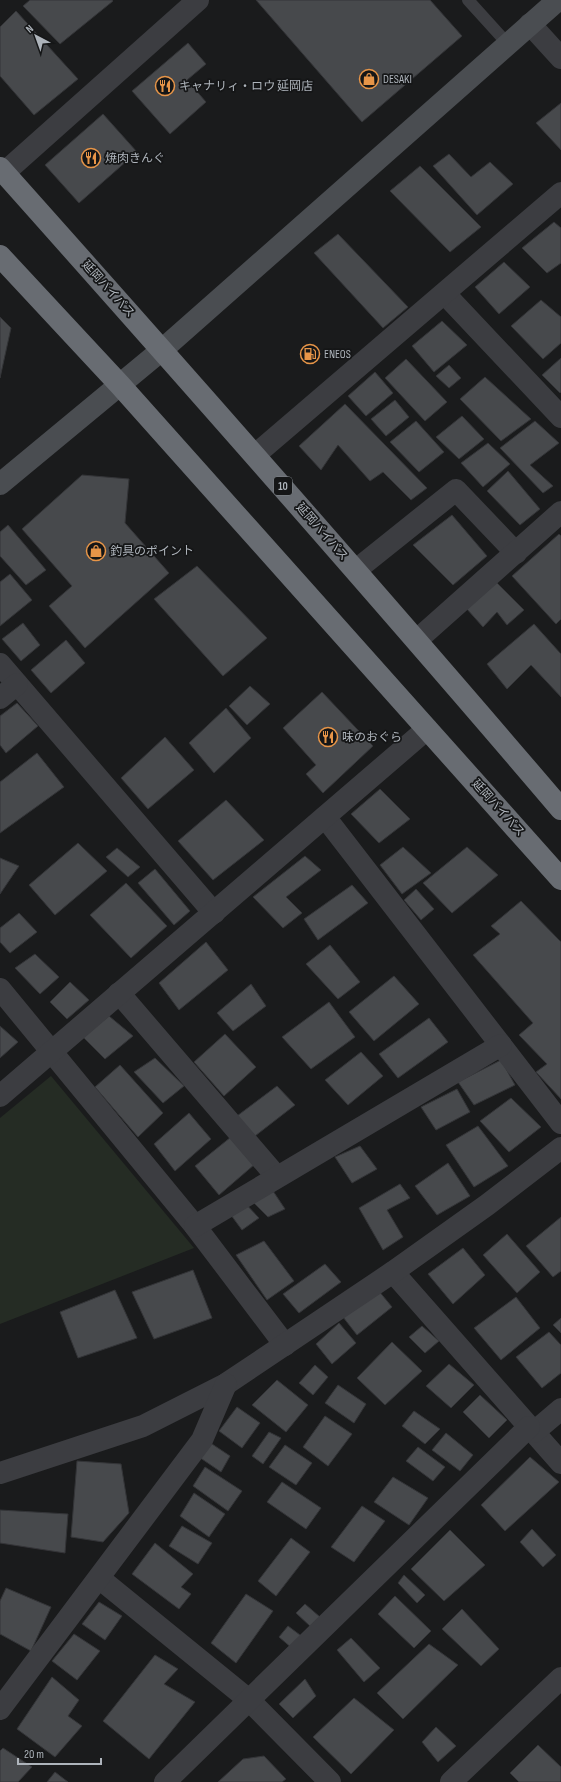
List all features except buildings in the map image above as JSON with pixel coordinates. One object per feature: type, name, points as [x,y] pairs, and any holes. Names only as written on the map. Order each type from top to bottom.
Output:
[{"type":"highway","name":"延岡バイパス","points":[[2,170],[356,570],[561,809]]},
{"type":"highway","name":"延岡バイパス","points":[[0,256],[120,386],[561,879]]},
{"type":"street","points":[[0,484],[120,386],[558,0]]},
{"type":"street","points":[[2,170],[189,3]]},
{"type":"street","points":[[530,24],[561,58]]},
{"type":"street","points":[[255,455],[445,294],[561,193]]},
{"type":"street","points":[[445,294],[561,417]]},
{"type":"street","points":[[356,570],[456,490],[516,553]]},
{"type":"street","points":[[417,640],[561,512]]},
{"type":"street","points":[[0,664],[214,912]]},
{"type":"street","points":[[0,698],[17,684]]},
{"type":"street","points":[[0,1096],[427,729]]},
{"type":"street","points":[[325,817],[561,1123]]},
{"type":"street","points":[[0,990],[52,1051],[195,1226],[285,1345]]},
{"type":"street","points":[[119,993],[277,1177]]},
{"type":"street","points":[[195,1226],[501,1045]]},
{"type":"street","points":[[0,1472],[143,1426],[226,1384],[393,1272],[487,1205],[561,1148]]},
{"type":"street","points":[[393,1272],[561,1463]]},
{"type":"street","points":[[0,1709],[202,1440],[226,1384]]},
{"type":"street","points":[[165,1782],[532,1430],[561,1409]]},
{"type":"street","points":[[99,1578],[249,1700],[330,1782]]},
{"type":"street","points":[[451,1782],[561,1678]]},
{"type":"lane","points":[[468,0],[507,44]]},
{"type":"shaded area","points":[[51,1076],[194,1248],[0,1324],[0,1118]]},
{"type":"place","name":"DESAKI","points":[[369,79]]},
{"type":"place","name":"キャナリィ・ロウ 延岡店","points":[[165,86]]},
{"type":"place","name":"焼肉きんぐ","points":[[91,158]]},
{"type":"place","name":"ENEOS","points":[[310,354]]},
{"type":"place","name":"釣具のポイント","points":[[96,551]]},
{"type":"place","name":"味のおぐら","points":[[328,737]]}]
